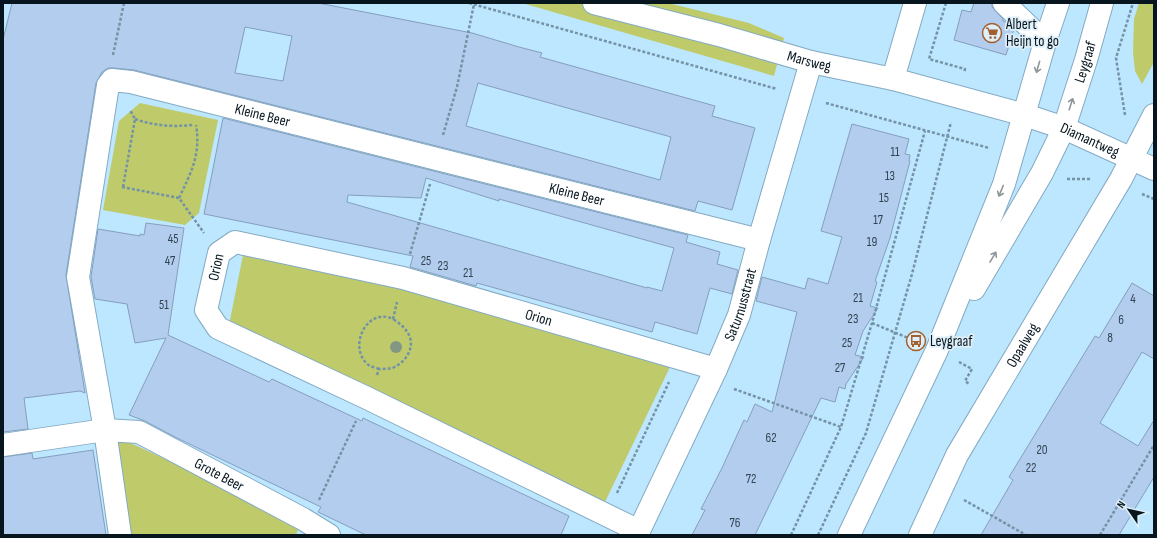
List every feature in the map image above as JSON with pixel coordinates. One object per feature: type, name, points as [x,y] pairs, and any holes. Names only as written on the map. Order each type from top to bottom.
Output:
[{"type":"street","name":"Marsweg","points":[[594,3],[719,35],[810,62],[893,79],[1024,115]]},
{"type":"street","points":[[893,79],[915,3]]},
{"type":"street","points":[[1004,3],[1045,42]]},
{"type":"street","name":"Leygraaf","points":[[849,535],[938,350],[1004,184],[1045,42],[1058,3]]},
{"type":"street","name":"Leygraaf","points":[[938,350],[1042,173],[1064,128],[1086,60],[1102,3]]},
{"type":"street","name":"Saturnusstraat","points":[[638,533],[713,375],[740,314],[759,240],[810,62]]},
{"type":"street","name":"Kleine Beer","points":[[112,80],[131,82],[196,98],[759,240]]},
{"type":"street","points":[[112,80],[108,85],[78,277],[105,430],[120,535]]},
{"type":"street","name":"Diamantweg","points":[[1024,115],[1064,128],[1154,169]]},
{"type":"street","name":"Opaalweg","points":[[920,535],[957,455],[1132,158],[1154,115]]},
{"type":"street","name":"Orion","points":[[638,533],[606,515],[367,398],[218,328],[206,310],[219,253],[235,242],[403,278],[680,359],[713,375]]},
{"type":"street","name":"Grote Beer","points":[[3,445],[105,430],[139,432],[308,522],[328,535]]},
{"type":"path","points":[[112,80],[109,72],[124,3]]},
{"type":"path","points":[[393,319],[403,278],[457,86],[474,3]]},
{"type":"path","points":[[818,535],[866,432],[912,274],[965,69],[929,59],[946,3]]},
{"type":"path","name":"Leygraaf","points":[[1126,120],[1116,58],[1133,3]]},
{"type":"path","points":[[179,198],[195,164],[198,136],[194,114],[196,98]]},
{"type":"path","points":[[135,119],[148,124],[174,127],[196,125]]},
{"type":"path","points":[[791,535],[841,427],[872,323],[925,131]]},
{"type":"path","points":[[94,182],[179,198],[219,253]]},
{"type":"path","points":[[388,316],[400,323],[407,331],[412,341],[408,354],[401,363],[392,368],[379,369],[370,366],[363,358],[359,348],[360,338],[364,328],[371,320],[388,316]]},
{"type":"path","points":[[606,515],[680,359]]},
{"type":"path","points":[[308,522],[367,398],[379,369]]},
{"type":"path","points":[[713,375],[841,427]]},
{"type":"path","points":[[1100,535],[1154,445]]},
{"type":"path","points":[[942,487],[1026,535]]},
{"type":"green space","points":[[522,3],[668,3],[749,23],[784,38],[774,76]]},
{"type":"green space","points":[[1139,3],[1154,3],[1154,62],[1142,84],[1135,71],[1133,52],[1134,19]]},
{"type":"green space","points":[[140,103],[218,120],[199,213],[185,225],[103,210],[119,121]]},
{"type":"green space","points":[[243,255],[394,285],[671,365],[604,504],[229,325]]},
{"type":"green space","points":[[122,439],[269,507],[300,524],[296,535],[128,535],[115,450]]},
{"type":"building","points":[[12,3],[318,3],[472,33],[542,53],[540,57],[715,106],[712,116],[755,128],[732,210],[698,201],[695,211],[134,70],[108,68],[102,72],[96,83],[66,275],[85,393],[80,391],[24,398],[28,429],[3,432],[3,40]],"holes":[[[245,27],[292,36],[283,81],[235,73]],[[478,83],[671,137],[660,180],[466,126]]]},
{"type":"building","points":[[974,3],[992,3],[992,7],[1003,19],[1003,21],[1014,29],[1006,55],[954,40],[962,10],[971,12]]},
{"type":"building","points":[[223,118],[688,235],[686,242],[720,252],[717,264],[738,270],[732,294],[710,288],[697,334],[655,322],[652,332],[477,283],[476,286],[410,267],[413,256],[204,214]],"holes":[[[426,178],[499,201],[499,199],[674,248],[662,291],[347,202],[348,195],[421,198]]]},
{"type":"building","points":[[852,124],[909,139],[905,154],[910,155],[910,161],[890,238],[875,281],[877,282],[870,306],[878,308],[863,331],[855,355],[864,357],[846,384],[845,389],[839,387],[835,402],[821,398],[755,535],[692,535],[705,510],[701,509],[744,420],[747,422],[755,404],[772,412],[797,312],[756,301],[762,277],[805,289],[808,278],[828,284],[842,237],[821,231]]},
{"type":"building","points":[[146,223],[184,228],[168,335],[269,382],[272,379],[362,421],[363,418],[569,516],[561,535],[366,535],[318,512],[321,507],[175,437],[145,421],[129,415],[166,338],[135,343],[127,304],[95,299],[91,277],[98,229],[140,236],[140,234],[144,235]]},
{"type":"building","points":[[1132,283],[1154,296],[1154,359],[1142,352],[1100,423],[1138,446],[1154,420],[1154,477],[1119,535],[981,535],[1013,480],[1009,477],[1095,336],[1099,338]]},
{"type":"building","points":[[93,450],[106,535],[3,535],[3,457],[32,453],[33,459]]},
{"type":"place","name":"Albert Heijn to go","points":[[992,33]]},
{"type":"place","name":"Leygraaf","points":[[916,341]]}]
